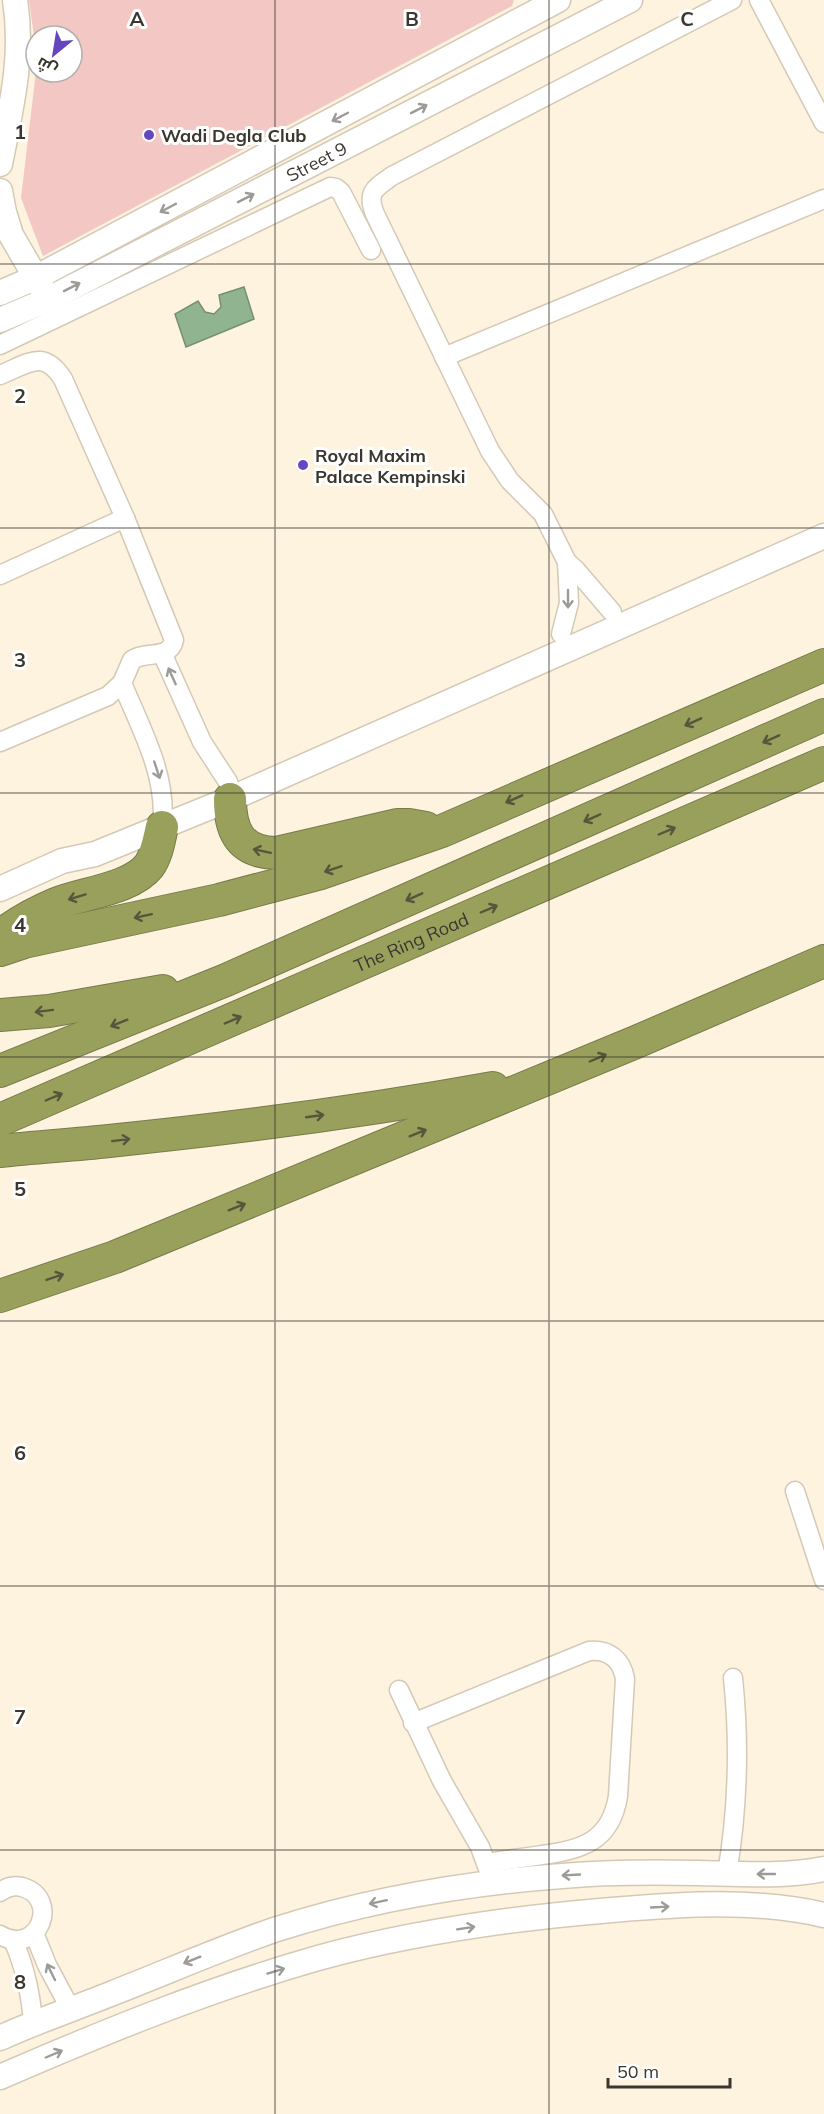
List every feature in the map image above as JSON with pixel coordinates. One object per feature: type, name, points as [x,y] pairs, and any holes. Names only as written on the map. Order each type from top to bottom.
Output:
[{"type":"highway","points":[[0,950],[35,940],[219,900],[321,873],[442,831],[824,665]]},
{"type":"highway","points":[[0,1071],[226,980],[824,715]]},
{"type":"highway","name":"The Ring Road","points":[[0,1120],[824,763]]},
{"type":"highway","points":[[229,791],[232,824],[238,838],[259,853],[276,853],[397,825],[442,831]]},
{"type":"highway","points":[[0,936],[57,903],[120,884],[141,874],[150,865],[156,853],[163,820]]},
{"type":"highway","points":[[0,1296],[115,1257],[555,1076],[824,962]]},
{"type":"highway","points":[[0,1015],[84,1005],[226,980]]},
{"type":"highway","points":[[0,1151],[108,1141],[299,1118],[419,1101],[555,1076]]},
{"type":"street","points":[[0,85],[8,0]]},
{"type":"street","points":[[0,164],[18,57],[19,38],[15,0]]},
{"type":"street","name":"Street 9","points":[[0,320],[47,300],[568,33],[602,6],[630,0]]},
{"type":"street","points":[[612,612],[567,562],[543,514],[510,482],[490,451],[371,204],[372,194],[376,187],[392,176],[732,0]]},
{"type":"street","points":[[759,0],[824,123]]},
{"type":"street","points":[[554,1],[568,33]]},
{"type":"street","name":"Street 9","points":[[0,293],[37,277],[486,40],[554,1]]},
{"type":"street","points":[[486,40],[500,68]]},
{"type":"street","points":[[0,345],[330,187],[341,192],[371,250]]},
{"type":"street","points":[[0,191],[11,235],[37,277],[47,300]]},
{"type":"street","points":[[444,357],[824,199]]},
{"type":"street","points":[[0,375],[40,360],[49,362],[57,369],[125,518],[173,635],[173,644],[162,653],[142,655],[132,660],[122,683],[108,696],[0,742]]},
{"type":"street","points":[[0,575],[125,518]]},
{"type":"street","points":[[563,642],[612,612],[671,590],[824,522]]},
{"type":"street","points":[[0,889],[62,861],[95,854],[163,820],[563,642],[824,536]]},
{"type":"street","points":[[563,642],[569,603],[567,562]]},
{"type":"street","points":[[162,653],[202,742],[229,791]]},
{"type":"street","points":[[122,683],[159,773],[163,792],[163,820]]},
{"type":"street","points":[[795,1491],[824,1580]]},
{"type":"street","points":[[0,2038],[187,1962],[276,1930],[571,1851],[589,1844],[610,1823],[618,1796],[625,1679],[622,1667],[608,1653],[589,1651],[413,1723]]},
{"type":"street","points":[[727,1874],[736,1806],[739,1757],[733,1678]]},
{"type":"street","points":[[399,1690],[441,1781],[472,1833],[490,1873]]},
{"type":"street","points":[[490,1873],[563,1876],[614,1873],[790,1874],[824,1869]]},
{"type":"street","points":[[1,1887],[17,1886],[36,1895],[43,1915],[42,1922],[34,1933],[24,1939],[7,1937]]},
{"type":"street","points":[[0,2077],[135,2021],[250,1979],[320,1958],[390,1942],[500,1923],[629,1908],[698,1905],[778,1907],[824,1915]]},
{"type":"street","points":[[34,1933],[54,1980],[71,2010]]},
{"type":"street","points":[[7,1937],[26,1972],[33,2023]]},
{"type":"shaded area","name":"Wadi Degla Club","points":[[29,0],[514,0],[512,6],[43,256],[21,198],[34,84],[84,84],[84,24],[32,24]]},
{"type":"shaded area","points":[[244,287],[254,319],[186,347],[175,314],[198,301],[205,312],[214,314],[221,307],[219,295]]},
{"type":"place","name":"Wadi Degla Club","points":[[149,135]]},
{"type":"place","name":"Royal Maxim Palace Kempinski","points":[[303,465]]}]
